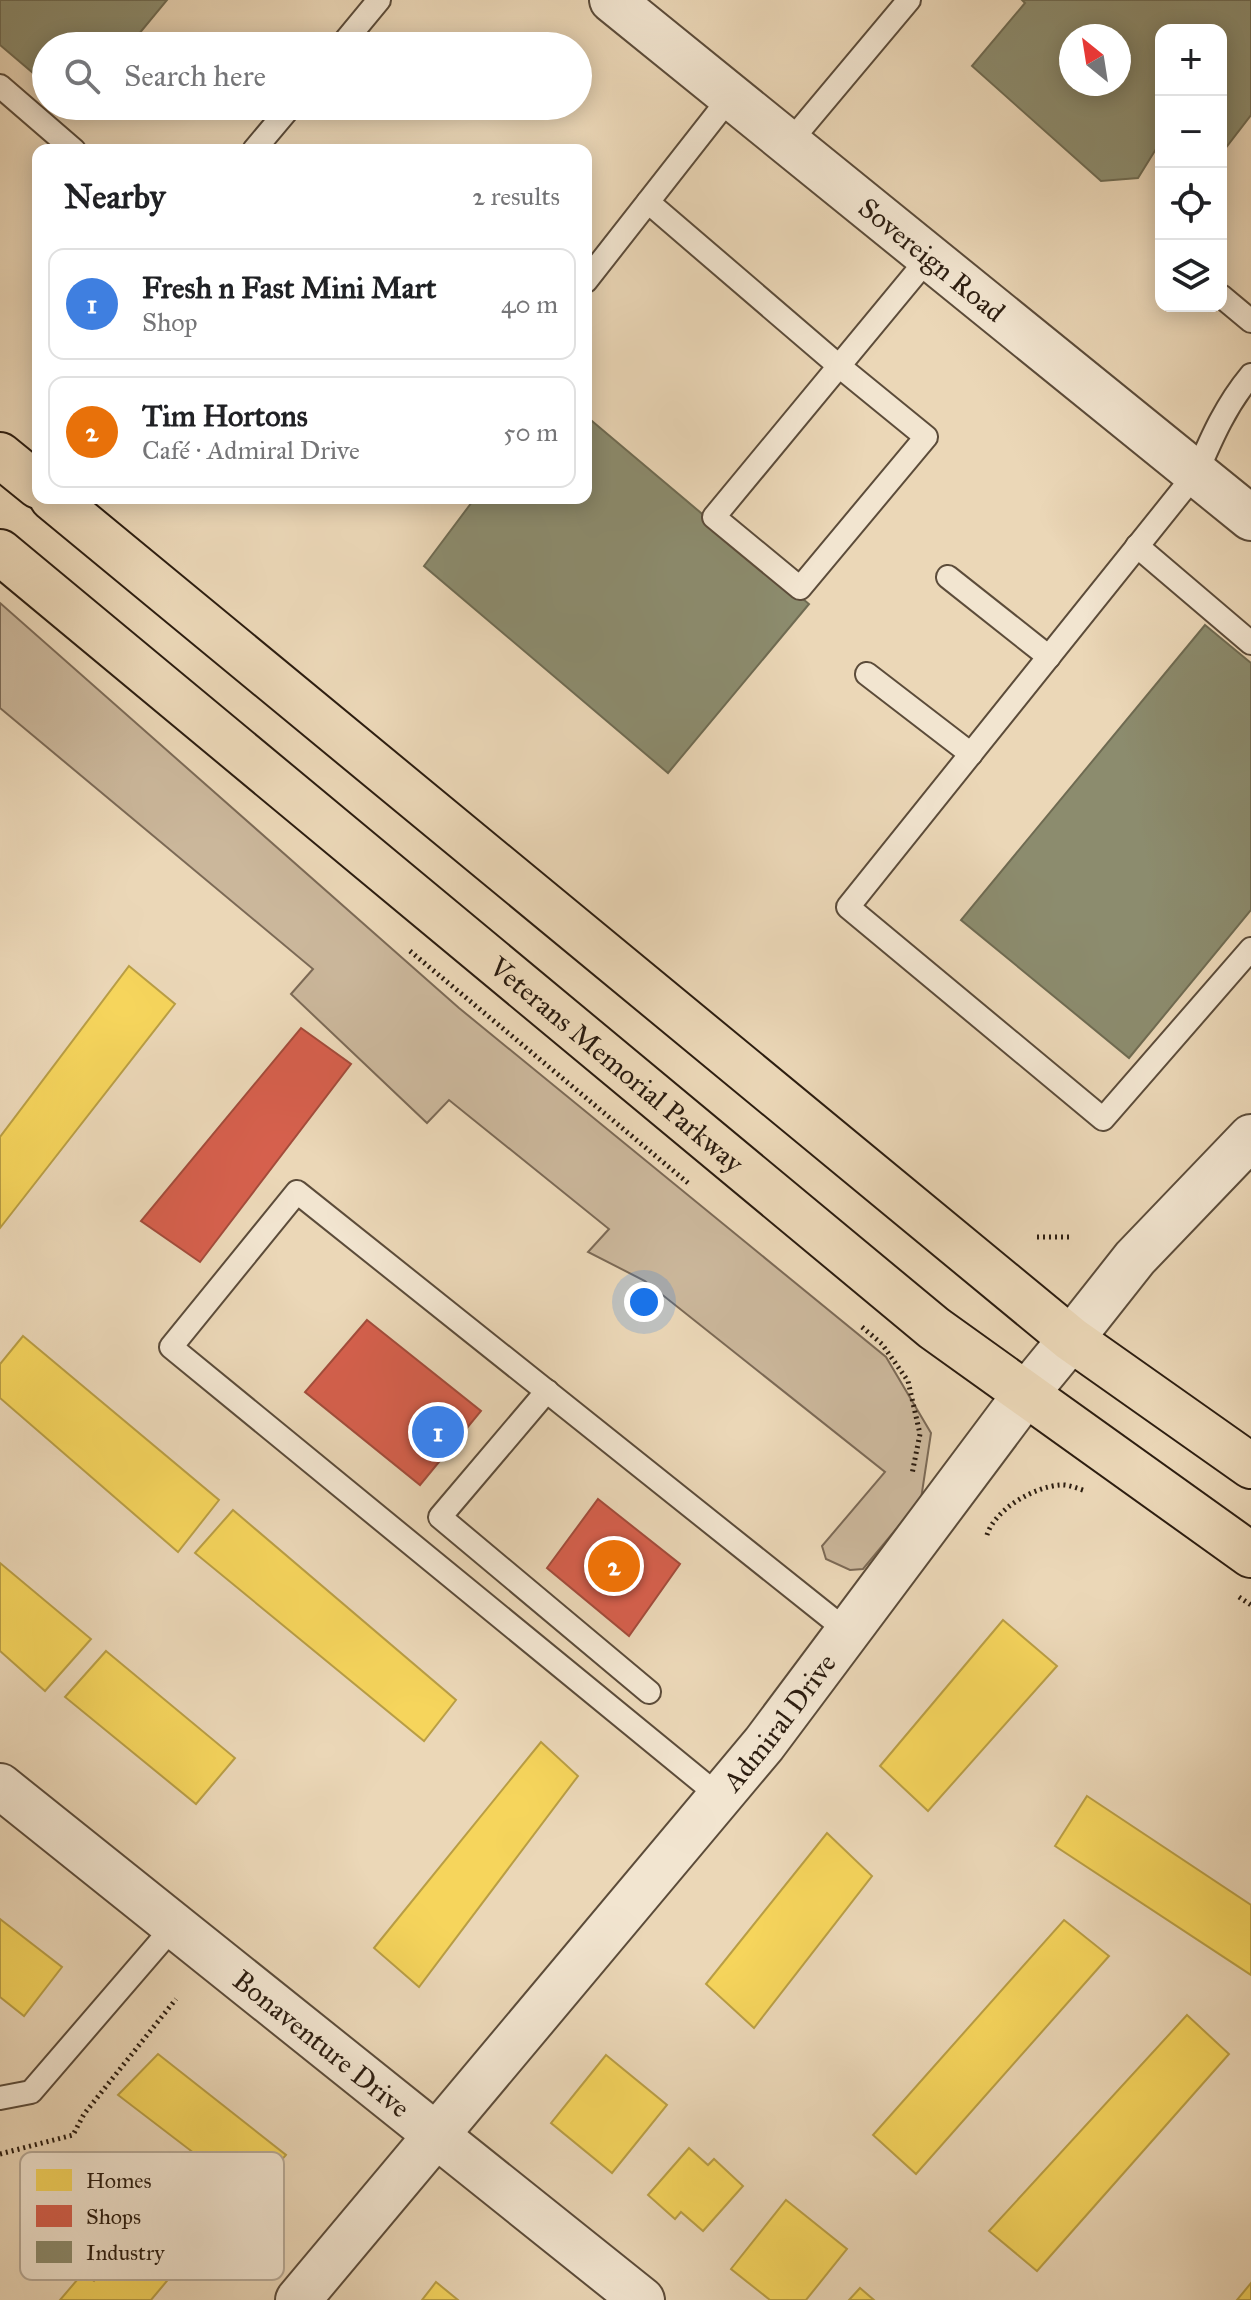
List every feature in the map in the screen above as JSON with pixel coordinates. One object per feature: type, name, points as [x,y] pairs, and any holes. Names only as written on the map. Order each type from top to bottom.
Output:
[{"type":"highway","points":[[0,455],[32,481]]},
{"type":"highway","points":[[59,504],[1071,1339],[1251,1466]]},
{"type":"highway","name":"Veterans Memorial Parkway","points":[[0,552],[934,1328],[1251,1555]]},
{"type":"street","name":"Sovereign Road","points":[[612,0],[1251,518]]},
{"type":"street","name":"Admiral Drive","points":[[298,2300],[764,1744],[1025,1395],[1135,1258],[1251,1137]]},
{"type":"street","name":"Bonaventure Drive","points":[[0,1786],[642,2300]]},
{"type":"lane","points":[[353,32],[379,0]]},
{"type":"lane","points":[[789,143],[909,0]]},
{"type":"lane","points":[[0,86],[32,114]]},
{"type":"lane","points":[[592,273],[731,96]]},
{"type":"lane","points":[[39,120],[67,144]]},
{"type":"lane","points":[[259,144],[279,120]]},
{"type":"lane","points":[[648,202],[839,366],[926,437],[800,588],[714,517],[839,366],[930,256]]},
{"type":"lane","points":[[1227,301],[1251,321]]},
{"type":"lane","points":[[1251,375],[1215,429],[1197,472],[848,907],[1103,1119],[1251,949]]},
{"type":"lane","points":[[1137,546],[1251,643]]},
{"type":"lane","points":[[948,577],[1049,657]]},
{"type":"lane","points":[[867,674],[971,754]]},
{"type":"lane","points":[[719,1796],[171,1347],[297,1192],[847,1631]]},
{"type":"lane","points":[[547,1391],[440,1517],[649,1692]]},
{"type":"lane","points":[[0,2098],[31,2092],[174,1926]]},
{"type":"path","points":[[1037,1237],[1069,1237]]},
{"type":"path","points":[[908,1381],[920,1434],[910,1483]]},
{"type":"path","points":[[987,1535],[991,1523],[1021,1498],[1061,1485],[1085,1490]]},
{"type":"path","points":[[0,2154],[73,2135],[84,2114],[176,1999]]},
{"type":"shaded area","points":[[0,603],[459,1008],[886,1357],[931,1433],[921,1499],[863,1569],[850,1570],[826,1559],[822,1546],[885,1472],[645,1281],[588,1252],[609,1229],[449,1100],[427,1123],[291,994],[313,969],[0,708]]},
{"type":"building: Homes","points":[[129,966],[175,1004],[0,1228],[0,1137]]},
{"type":"building: Homes","points":[[23,1336],[219,1500],[178,1552],[0,1398],[0,1364]]},
{"type":"building: Homes","points":[[233,1510],[456,1700],[424,1741],[195,1553]]},
{"type":"building: Homes","points":[[0,1563],[91,1639],[45,1691],[0,1651]]},
{"type":"building: Homes","points":[[1003,1620],[1057,1666],[928,1811],[880,1766]]},
{"type":"building: Homes","points":[[106,1651],[235,1758],[196,1804],[65,1697]]},
{"type":"building: Homes","points":[[541,1742],[578,1776],[419,1987],[374,1948]]},
{"type":"building: Homes","points":[[1087,1796],[1251,1905],[1251,1975],[1055,1846]]},
{"type":"building: Homes","points":[[827,1833],[872,1876],[754,2028],[706,1984]]},
{"type":"building: Homes","points":[[0,1919],[62,1967],[24,2016],[0,1997]]},
{"type":"building: Homes","points":[[1064,1920],[1109,1956],[916,2174],[873,2135]]},
{"type":"building: Homes","points":[[1187,2015],[1229,2054],[1037,2271],[989,2231]]},
{"type":"building: Homes","points":[[158,2054],[282,2152],[192,2152],[118,2095]]},
{"type":"building: Homes","points":[[606,2055],[667,2105],[612,2173],[551,2123]]},
{"type":"building: Homes","points":[[689,2148],[708,2165],[714,2159],[743,2186],[703,2231],[681,2212],[675,2219],[648,2195]]},
{"type":"building: Homes","points":[[786,2200],[847,2249],[806,2300],[770,2300],[731,2269]]},
{"type":"building: Homes","points":[[77,2280],[168,2280],[151,2300],[60,2300]]},
{"type":"building: Homes","points":[[436,2282],[458,2300],[422,2300]]},
{"type":"building: Homes","points":[[1251,2283],[1251,2300],[1237,2300]]},
{"type":"building: Homes","points":[[860,2288],[874,2300],[849,2300]]},
{"type":"building: Shops","points":[[301,1028],[351,1064],[200,1262],[141,1221]]},
{"type":"building: Shops","points":[[367,1320],[481,1411],[420,1485],[305,1392]]},
{"type":"building: Shops","points":[[598,1499],[680,1564],[629,1636],[547,1568]]},
{"type":"building: Industry","points":[[0,0],[167,0],[141,32],[32,32],[32,72],[0,45]]},
{"type":"building: Industry","points":[[1022,0],[1251,0],[1251,115],[1227,146],[1227,24],[1155,24],[1155,151],[1138,178],[1101,181],[972,66],[1025,3]]},
{"type":"building: Industry","points":[[592,421],[809,604],[668,773],[424,566],[470,504],[592,504]]},
{"type":"building: Industry","points":[[1205,625],[1251,663],[1251,910],[1129,1058],[961,920]]},
{"type":"place","name":"Fresh n Fast Mini Mart","points":[[438,1432]]},
{"type":"place","name":"Tim Hortons","points":[[614,1566]]}]
